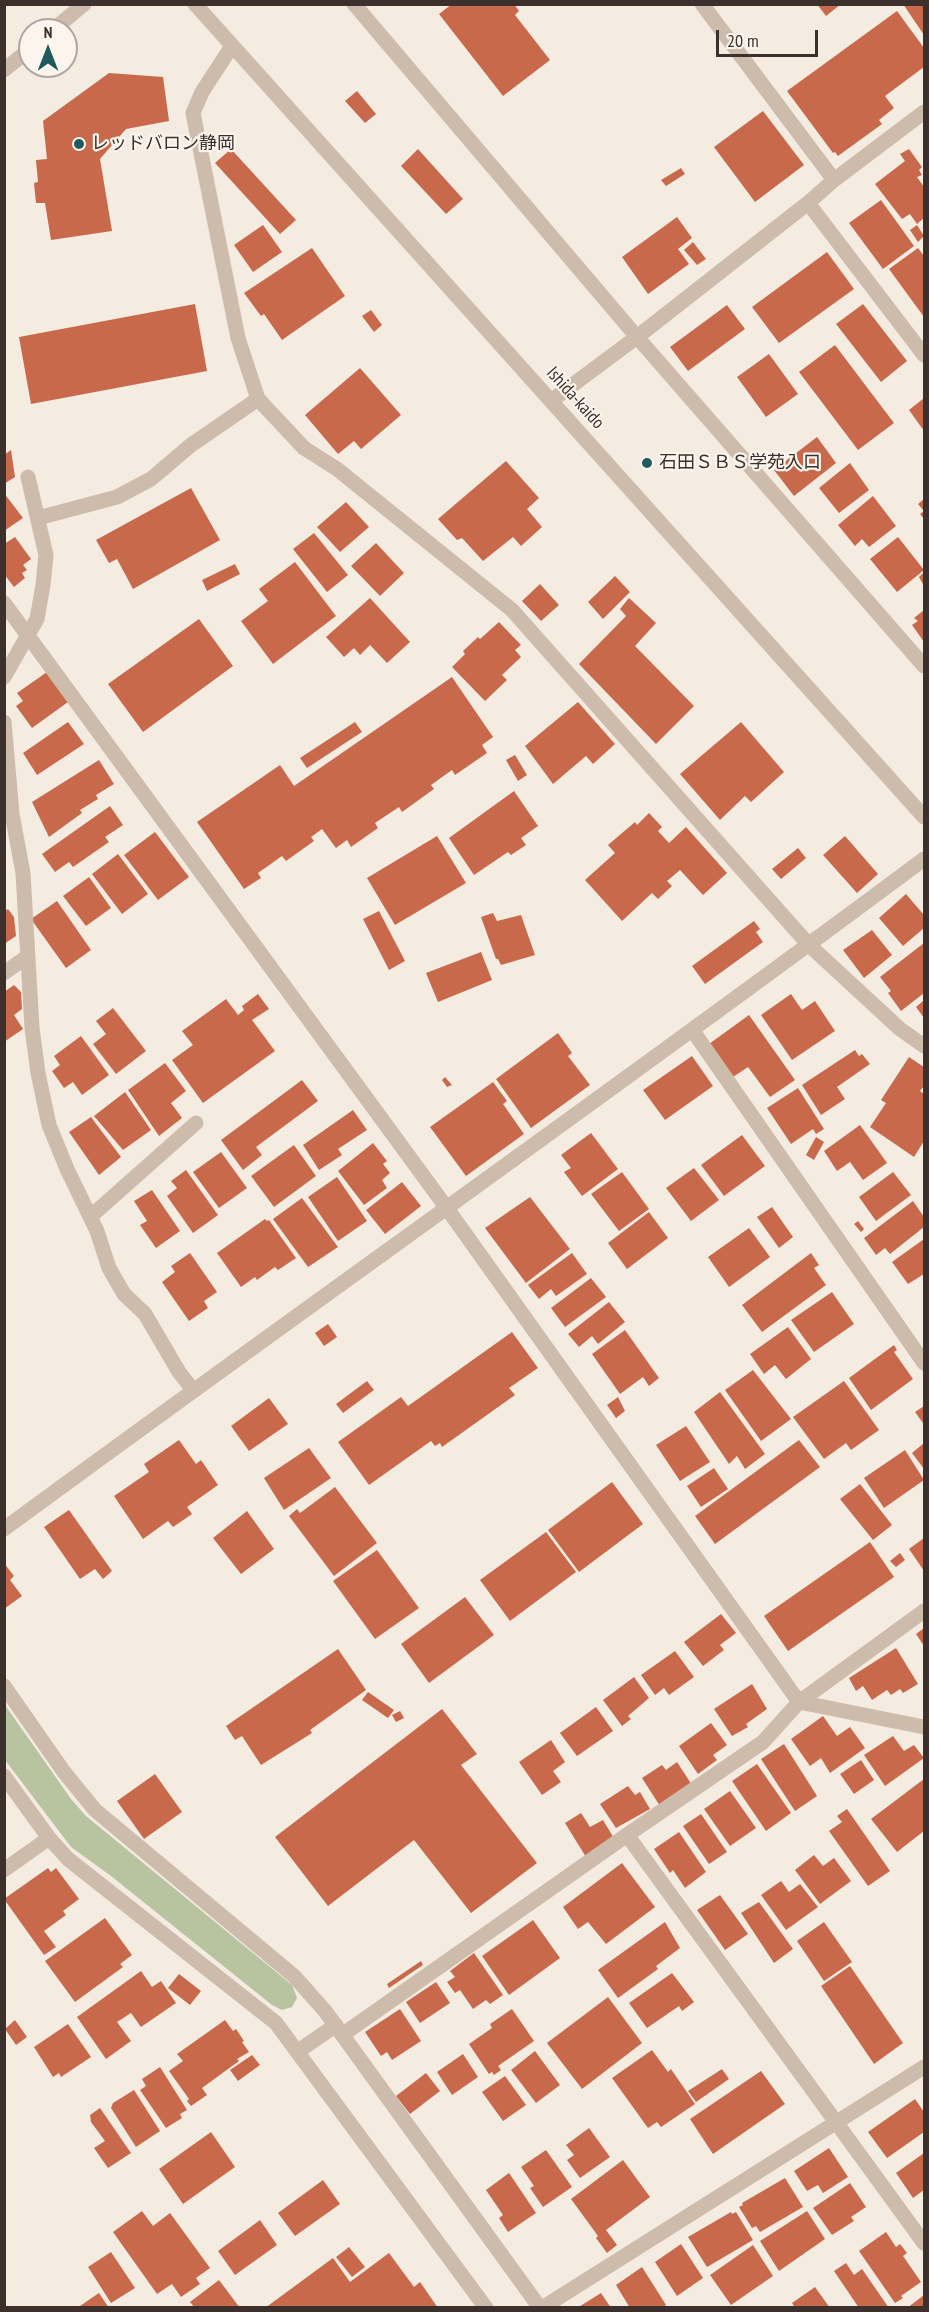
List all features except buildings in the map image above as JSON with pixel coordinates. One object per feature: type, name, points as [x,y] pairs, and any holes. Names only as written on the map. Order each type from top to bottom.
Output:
[{"type":"street","points":[[67,18],[84,4]]},
{"type":"street","name":"Ishida-kaido","points":[[195,4],[924,817]]},
{"type":"street","points":[[354,4],[637,337],[924,666]]},
{"type":"street","points":[[702,4],[834,180]]},
{"type":"street","points":[[232,46],[202,92],[193,113],[238,338],[258,399],[304,448],[337,469],[512,610],[809,945],[900,1029],[924,1046]]},
{"type":"street","points":[[4,70],[18,59]]},
{"type":"street","points":[[551,401],[637,337],[834,180],[924,112]]},
{"type":"street","points":[[808,203],[924,355]]},
{"type":"street","points":[[38,519],[117,496],[151,479],[191,445],[258,399]]},
{"type":"street","points":[[4,677],[37,619],[43,585],[46,555],[28,477]]},
{"type":"street","points":[[4,603],[446,1207],[798,1702],[924,1727]]},
{"type":"street","points":[[4,722],[7,784],[23,873],[32,1028],[38,1073],[49,1125],[90,1217],[109,1268],[124,1294],[145,1314],[179,1372],[193,1390]]},
{"type":"street","points":[[4,1529],[446,1207],[693,1031],[924,859]]},
{"type":"street","points":[[4,973],[28,956]]},
{"type":"street","points":[[693,1031],[924,1363]]},
{"type":"street","points":[[90,1217],[196,1123]]},
{"type":"street","points":[[297,2052],[339,2030],[763,1742],[798,1702],[924,1611]]},
{"type":"street","points":[[4,1686],[64,1772],[95,1810],[294,1976],[339,2030],[541,2307],[924,2067]]},
{"type":"street","points":[[4,1776],[49,1838],[68,1859],[276,2023],[486,2307]]},
{"type":"street","points":[[627,1835],[924,2243]]},
{"type":"street","points":[[4,1870],[49,1838]]},
{"type":"green space","points":[[5,1705],[71,1799],[86,1816],[292,1985],[297,1998],[292,2007],[282,2010],[272,2005],[111,1876],[71,1847],[5,1760]]},
{"type":"place","name":"レッドバロン静岡","points":[[79,144]]},
{"type":"place","name":"石田ＳＢＳ学苑入口","points":[[647,463]]}]
